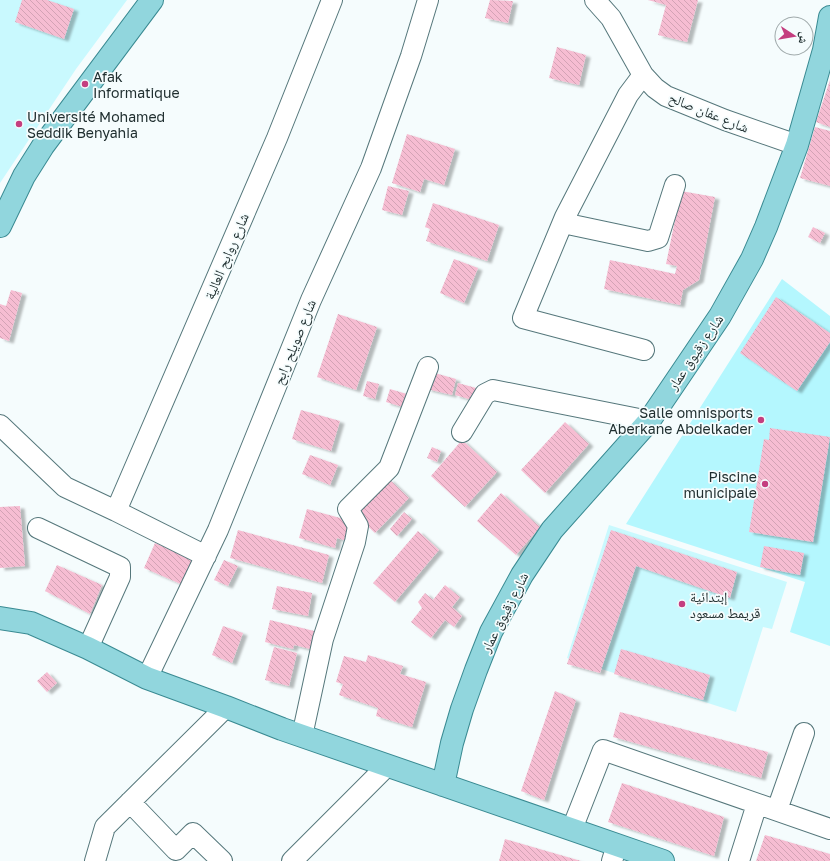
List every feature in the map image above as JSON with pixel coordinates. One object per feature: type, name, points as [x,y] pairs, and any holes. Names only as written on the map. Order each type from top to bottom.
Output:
[{"type":"main road","points":[[0,226],[24,176],[42,146],[152,0]]},
{"type":"main road","name":"شارع زقيوق عمار","points":[[444,785],[452,742],[473,677],[491,632],[522,575],[552,530],[649,421],[720,316],[752,258],[766,227],[798,145],[824,50],[830,17]]},
{"type":"main road","points":[[0,618],[32,623],[88,648],[147,678],[226,706],[302,736],[572,830],[615,853],[663,861]]},
{"type":"street","name":"شارع روابح العالية","points":[[116,511],[277,138],[332,0]]},
{"type":"street","name":"شارع صويلح رابح","points":[[147,678],[218,530],[311,300],[371,168],[411,56],[428,0]]},
{"type":"street","name":"شارع عفان صالح","points":[[595,0],[612,18],[643,75],[655,88],[666,96],[718,117],[798,145]]},
{"type":"street","points":[[643,75],[628,95],[563,223],[523,318],[644,350]]},
{"type":"street","points":[[563,223],[648,241],[654,240],[658,238],[675,186]]},
{"type":"street","points":[[302,736],[323,639],[355,542],[358,526],[348,509],[389,468],[428,367]]},
{"type":"street","points":[[462,432],[485,394],[493,390],[649,421]]},
{"type":"street","points":[[0,425],[65,487],[206,556]]},
{"type":"street","points":[[38,528],[120,567],[120,577],[88,648]]},
{"type":"street","points":[[95,861],[105,827],[226,706]]},
{"type":"street","points":[[777,810],[804,733]]},
{"type":"street","points":[[572,830],[603,750],[830,829]]},
{"type":"street","points":[[292,861],[387,766]]},
{"type":"street","points":[[130,802],[176,850],[193,833],[222,861]]},
{"type":"street","points":[[739,861],[757,804]]},
{"type":"shaded area","points":[[0,0],[127,0],[76,69],[0,183]]},
{"type":"shaded area","name":"Salle omnisports Aberkane Abdelkader","points":[[782,279],[830,316],[830,646],[790,632],[805,582],[626,524]]},
{"type":"shaded area","name":"إبتدائية قريمط مسعود","points":[[609,525],[787,582],[772,629],[763,627],[736,712],[567,658]]},
{"type":"building","points":[[22,0],[47,0],[74,9],[64,39],[15,22]]},
{"type":"building","points":[[490,0],[513,1],[508,23],[485,18]]},
{"type":"building","points":[[648,0],[698,0],[687,42],[658,35],[666,5]]},
{"type":"building","points":[[557,47],[586,55],[579,85],[549,78]]},
{"type":"building","points":[[830,80],[830,127],[816,122]]},
{"type":"building","points":[[815,127],[830,131],[830,186],[800,178]]},
{"type":"building","points":[[407,134],[455,149],[444,185],[424,179],[420,192],[392,183]]},
{"type":"building","points":[[388,186],[409,191],[402,215],[382,210]]},
{"type":"building","points":[[681,191],[715,197],[699,280],[683,290],[680,305],[604,289],[610,260],[675,274],[677,266],[666,264]]},
{"type":"building","points":[[433,203],[499,225],[487,261],[426,241],[430,229],[425,227]]},
{"type":"building","points":[[813,227],[825,233],[820,243],[808,237]]},
{"type":"building","points":[[454,259],[478,268],[464,303],[440,293]]},
{"type":"building","points":[[11,290],[22,293],[9,341],[0,338],[0,304],[6,306]]},
{"type":"building","points":[[776,297],[830,333],[830,342],[797,391],[740,353]]},
{"type":"building","points":[[338,314],[377,327],[356,390],[317,377]]},
{"type":"building","points":[[431,372],[456,379],[452,395],[427,389]]},
{"type":"building","points":[[367,381],[379,384],[375,399],[363,396]]},
{"type":"building","points":[[458,383],[476,388],[472,400],[455,395]]},
{"type":"building","points":[[390,389],[410,395],[406,408],[386,402]]},
{"type":"building","points":[[301,410],[340,421],[331,451],[292,439]]},
{"type":"building","points":[[565,422],[589,444],[545,493],[521,470]]},
{"type":"building","points":[[770,428],[830,437],[813,542],[749,532],[764,439],[769,440]]},
{"type":"building","points":[[462,440],[497,472],[465,507],[431,476]]},
{"type":"building","points":[[432,447],[441,451],[437,462],[427,458]]},
{"type":"building","points":[[310,455],[338,465],[330,485],[302,474]]},
{"type":"building","points":[[389,479],[409,498],[375,533],[355,514]]},
{"type":"building","points":[[501,493],[540,527],[516,555],[477,521]]},
{"type":"building","points":[[20,506],[25,566],[0,568],[0,507]]},
{"type":"building","points":[[307,509],[355,522],[350,542],[337,538],[335,548],[299,538]]},
{"type":"building","points":[[404,512],[412,519],[397,536],[390,529]]},
{"type":"building","points":[[238,530],[329,555],[322,583],[230,558]]},
{"type":"building","points":[[611,530],[737,572],[730,598],[636,566],[600,673],[567,664]]},
{"type":"building","points":[[418,531],[439,550],[395,602],[373,583]]},
{"type":"building","points":[[155,543],[194,560],[183,585],[144,568]]},
{"type":"building","points":[[764,546],[804,553],[800,575],[760,567]]},
{"type":"building","points":[[224,560],[238,566],[228,586],[214,580]]},
{"type":"building","points":[[57,565],[102,585],[90,614],[45,591]]},
{"type":"building","points":[[445,585],[460,597],[452,607],[462,616],[454,627],[445,620],[431,638],[411,622],[422,608],[418,602],[425,593],[433,600]]},
{"type":"building","points":[[277,586],[312,593],[308,616],[272,609]]},
{"type":"building","points":[[270,620],[318,632],[314,650],[294,645],[293,649],[265,642]]},
{"type":"building","points":[[223,626],[243,633],[232,663],[212,655]]},
{"type":"building","points":[[274,647],[297,653],[289,686],[265,680]]},
{"type":"building","points":[[621,649],[710,675],[703,700],[614,674]]},
{"type":"building","points":[[368,655],[403,666],[400,674],[426,682],[412,727],[376,716],[378,708],[339,695],[343,684],[336,682],[344,656],[366,662]]},
{"type":"building","points":[[47,672],[57,683],[47,692],[37,681]]},
{"type":"building","points":[[555,691],[576,700],[544,800],[521,791]]},
{"type":"building","points":[[620,712],[768,752],[761,778],[613,737]]},
{"type":"building","points":[[622,783],[724,817],[714,856],[608,822]]},
{"type":"building","points":[[765,835],[830,854],[830,861],[756,861]]},
{"type":"building","points":[[505,839],[581,861],[499,861]]},
{"type":"place","name":"Afak Informatique","points":[[85,84]]},
{"type":"place","name":"Université Mohamed Seddik Benyahia","points":[[19,124]]},
{"type":"place","name":"Salle omnisports Aberkane Abdelkader","points":[[761,420]]},
{"type":"place","name":"Piscine municipale","points":[[765,484]]},
{"type":"place","name":"إبتدائية قريمط مسعود","points":[[682,604]]}]
